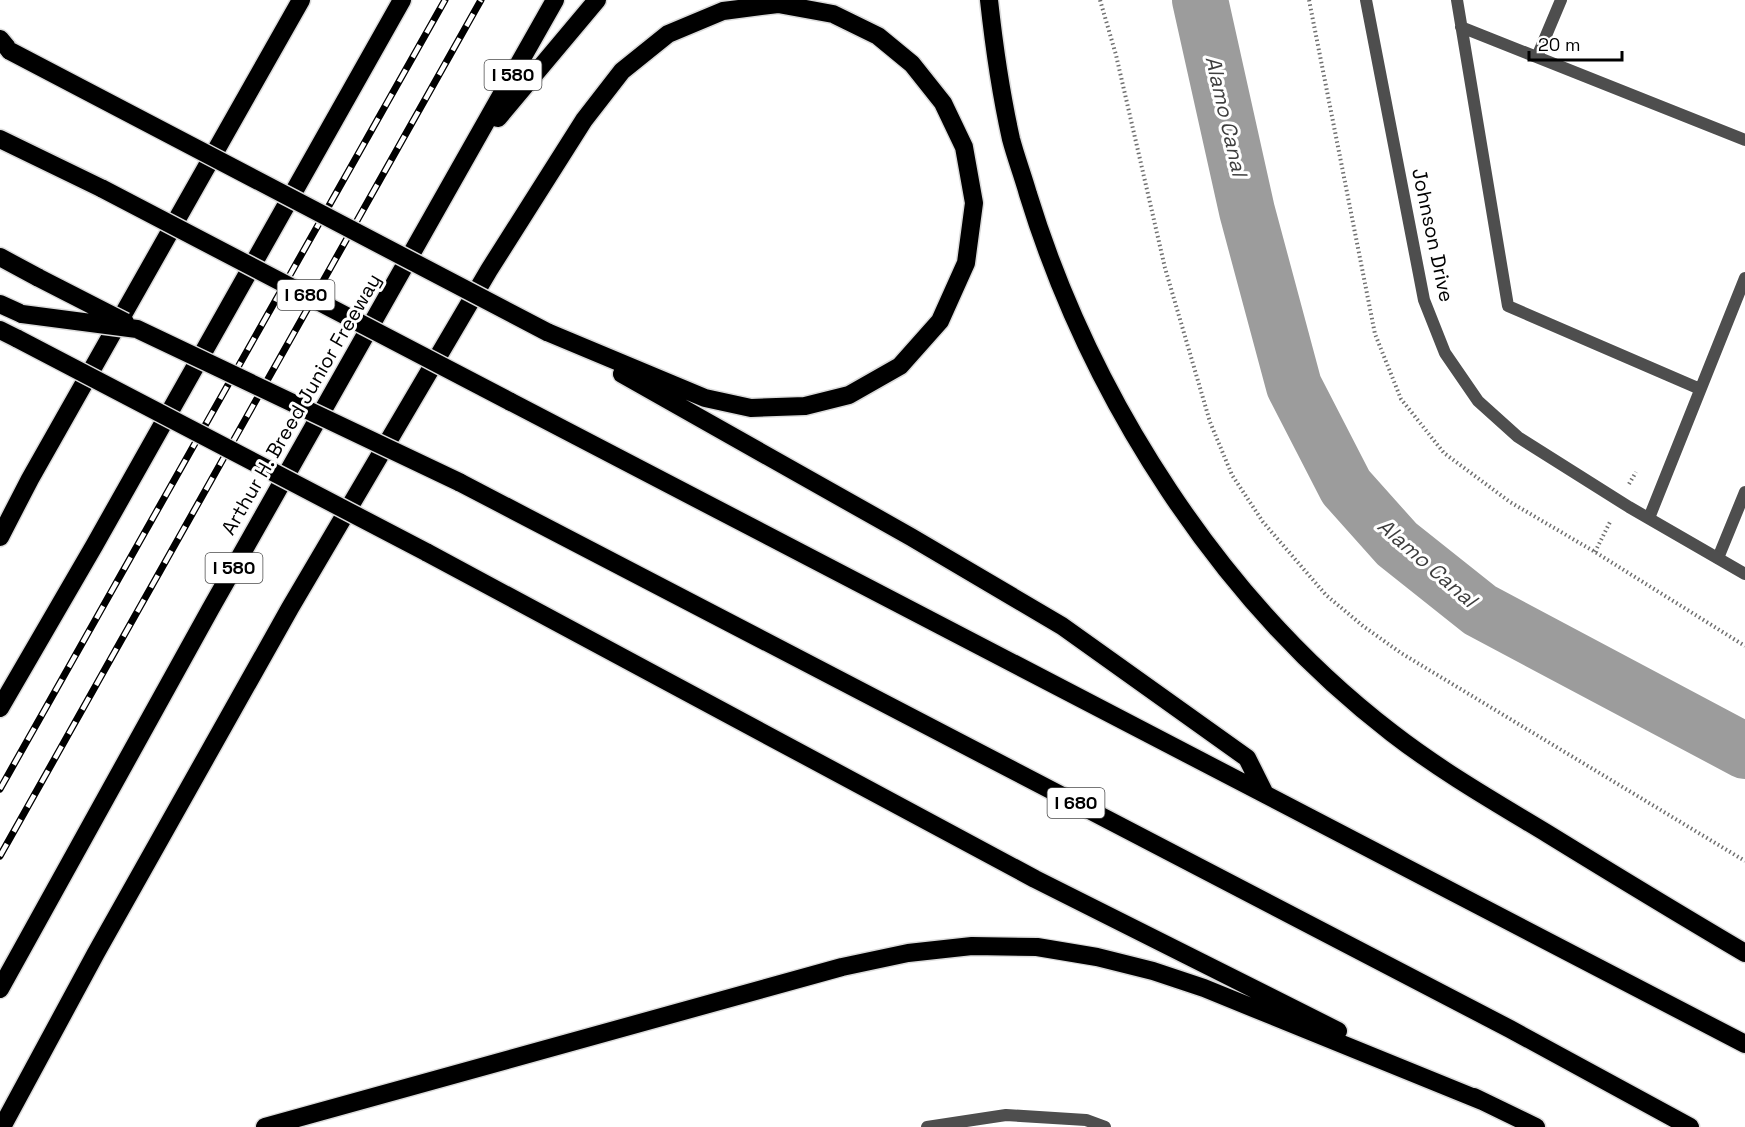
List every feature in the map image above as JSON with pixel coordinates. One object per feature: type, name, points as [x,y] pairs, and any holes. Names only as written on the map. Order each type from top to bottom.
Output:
[{"type":"highway","points":[[274,48],[296,0]]},
{"type":"highway","points":[[0,537],[30,479],[301,0]]},
{"type":"highway","points":[[0,708],[106,525],[402,0]]},
{"type":"highway","name":"Arthur H. Breed Junior Freeway","points":[[0,988],[216,598],[555,0]]},
{"type":"highway","points":[[471,149],[597,0]]},
{"type":"highway","points":[[989,0],[995,48],[1012,140],[1040,234],[1078,329],[1122,413],[1166,489],[1214,554],[1269,618],[1319,669],[1391,732],[1463,783],[1745,953]]},
{"type":"highway","points":[[2,1127],[96,953],[290,608],[489,270],[584,120],[622,71],[668,34],[723,11],[778,4],[833,14],[878,36],[912,64],[943,103],[964,147],[974,203],[966,263],[940,321],[900,366],[849,395],[805,405],[751,408],[705,398],[547,332]]},
{"type":"highway","points":[[3,46],[547,332],[911,537],[1062,626],[1247,758],[1265,794]]},
{"type":"highway","name":"I 680","points":[[0,139],[103,189],[1745,1044]]},
{"type":"highway","name":"I 680","points":[[0,257],[137,329],[459,482],[1489,1018],[1690,1127]]},
{"type":"highway","points":[[0,304],[22,314],[137,329]]},
{"type":"highway","points":[[0,330],[426,552],[1035,879],[1536,1127]]},
{"type":"highway","points":[[0,519],[30,479]]},
{"type":"highway","points":[[265,1127],[842,967],[908,953],[972,946],[1037,947],[1097,957],[1153,971],[1204,988],[1482,1101]]},
{"type":"street","name":"Johnson Drive","points":[[1366,0],[1424,300],[1445,352],[1478,401],[1518,437],[1745,574]]},
{"type":"street","points":[[1457,0],[1508,306],[1700,389]]},
{"type":"street","points":[[1537,57],[1561,0]]},
{"type":"street","points":[[1461,27],[1745,140]]},
{"type":"street","points":[[1649,518],[1745,278]]},
{"type":"street","points":[[1718,558],[1745,492]]},
{"type":"street","points":[[927,1127],[1006,1115],[1086,1120],[1105,1127]]},
{"type":"path","points":[[1100,0],[1116,55],[1165,268],[1210,422],[1232,475],[1263,522],[1326,595],[1363,626],[1401,653],[1745,861]]},
{"type":"waterway","name":"Alamo Canal","points":[[1200,0],[1247,211],[1294,386],[1346,487],[1397,544],[1480,610],[1745,751]]},
{"type":"railway","points":[[0,789],[445,0]]},
{"type":"railway","points":[[0,856],[481,0]]}]
